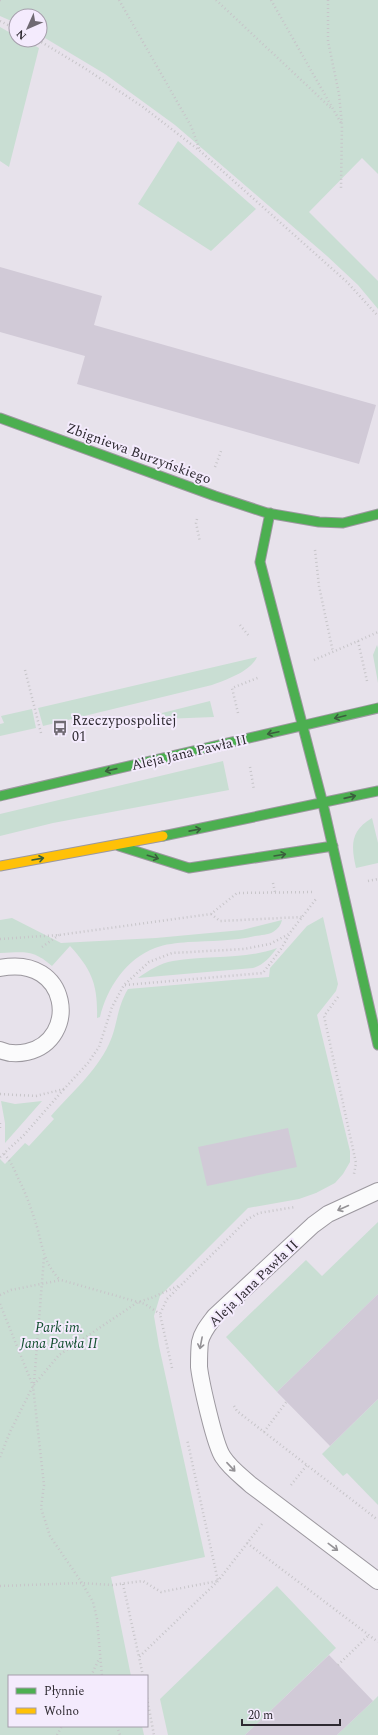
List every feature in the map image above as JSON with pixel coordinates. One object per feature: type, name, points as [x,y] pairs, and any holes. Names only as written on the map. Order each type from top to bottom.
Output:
[{"type":"main road","name":"Zbigniewa Burzyńskiego","points":[[0,418],[207,493],[270,513],[301,519],[344,523],[378,514]]},
{"type":"main road","points":[[270,513],[260,562],[333,846],[378,1045]]},
{"type":"main road","name":"Aleja Jana Pawła II","points":[[0,796],[302,727],[378,708]]},
{"type":"main road","points":[[0,866],[116,845],[322,804],[378,791]]},
{"type":"main road","points":[[116,845],[189,868],[333,846]]},
{"type":"lane","points":[[0,968],[23,966],[37,970],[49,979],[57,991],[61,1005],[60,1019],[55,1032],[46,1043],[33,1051],[19,1054],[0,1050]]},
{"type":"lane","name":"Aleja Jana Pawła II","points":[[378,1191],[328,1214],[313,1225],[215,1316],[204,1330],[200,1342],[199,1354],[201,1375],[216,1440],[222,1456],[235,1471],[251,1485],[378,1581]]},
{"type":"path","points":[[119,0],[191,126],[200,151]]},
{"type":"path","points":[[216,0],[331,108]]},
{"type":"path","points":[[271,0],[342,125]]},
{"type":"path","points":[[328,0],[328,41],[342,125],[341,188]]},
{"type":"path","points":[[48,46],[143,107],[200,151],[347,282],[378,316]]},
{"type":"path","points":[[301,519],[314,540],[319,586],[332,652]]},
{"type":"path","points":[[308,662],[378,632]]},
{"type":"path","points":[[358,641],[368,685]]},
{"type":"path","points":[[25,670],[41,733]]},
{"type":"path","points":[[239,718],[232,688],[267,674]]},
{"type":"path","points":[[249,764],[254,790]]},
{"type":"path","points":[[0,939],[59,935],[211,914],[237,893],[321,892]]},
{"type":"path","points":[[124,985],[263,973],[281,949],[289,934],[316,898]]},
{"type":"path","points":[[211,914],[220,921],[302,917]]},
{"type":"path","points":[[0,1157],[88,1063],[99,1047],[112,1007],[124,985],[149,962],[172,953],[244,949],[270,944],[289,934]]},
{"type":"path","points":[[340,995],[324,1016],[356,1163],[353,1176]]},
{"type":"path","points":[[0,1094],[36,1096],[64,1089]]},
{"type":"path","points":[[0,1123],[0,1129]]},
{"type":"path","points":[[4,1154],[10,1160],[21,1183],[36,1226],[44,1256],[51,1270],[61,1280]]},
{"type":"path","points":[[174,1376],[160,1314],[167,1298],[248,1218],[259,1213],[298,1206]]},
{"type":"path","points":[[44,1256],[33,1386],[44,1485],[41,1508],[50,1536],[93,1602],[97,1619],[99,1659],[102,1675]]},
{"type":"path","points":[[0,1295],[11,1290],[61,1280],[145,1304],[160,1314]]},
{"type":"path","points":[[0,1457],[10,1432],[33,1386],[59,1355],[138,1302],[152,1298],[180,1285]]},
{"type":"path","points":[[0,1304],[33,1386]]},
{"type":"path","points":[[231,1401],[238,1411],[378,1520]]},
{"type":"path","points":[[264,1432],[287,1401]]},
{"type":"path","points":[[187,1436],[218,1581]]},
{"type":"path","points":[[139,1657],[218,1581],[247,1543],[378,1642]]},
{"type":"path","points":[[0,1586],[82,1583],[112,1585],[143,1581],[161,1592],[218,1581]]},
{"type":"path","points":[[123,1584],[143,1675]]},
{"type":"path","points":[[338,1664],[369,1635]]},
{"type":"path","points":[[91,1675],[99,1659]]},
{"type":"path","points":[[148,1703],[154,1735]]},
{"type":"green space","points":[[0,0],[378,0],[378,174],[362,158],[309,212],[378,281],[378,309],[358,285],[327,256],[175,125],[105,74],[48,40],[48,8],[8,8],[8,20],[0,16]]},
{"type":"green space","points":[[0,27],[8,32],[8,48],[39,48],[9,167],[0,161]]},
{"type":"green space","points":[[178,141],[256,209],[211,251],[138,204]]},
{"type":"green space","points":[[377,645],[378,648],[378,683],[373,655]]},
{"type":"green space","points":[[257,657],[254,662],[244,671],[231,678],[212,685],[43,726],[38,708]]},
{"type":"green space","points":[[210,701],[214,717],[163,719],[162,713]]},
{"type":"green space","points":[[32,709],[36,728],[0,736],[0,724],[4,723],[1,716]]},
{"type":"green space","points":[[223,761],[229,790],[53,823],[0,836],[0,814]]},
{"type":"green space","points":[[372,818],[378,843],[378,863],[356,868],[353,853],[354,840],[360,828]]},
{"type":"green space","name":"Park im. Jana Pawła II","points":[[323,917],[338,984],[336,991],[317,1015],[350,1151],[350,1162],[343,1174],[335,1183],[316,1193],[299,1199],[248,1208],[160,1296],[154,1316],[159,1346],[205,1557],[111,1577],[131,1675],[8,1675],[8,1727],[142,1727],[144,1735],[0,1735],[0,1159],[5,1164],[25,1143],[29,1146],[54,1119],[51,1116],[83,1082],[97,1064],[104,1054],[112,1037],[121,1003],[128,989],[269,977],[270,968],[307,926]]},
{"type":"green space","points":[[12,918],[61,943],[156,938],[242,930],[282,920],[276,930],[267,934],[230,940],[171,944],[155,948],[145,953],[135,959],[119,976],[107,996],[100,1017],[97,1018],[95,987],[92,979],[84,963],[70,946],[52,966],[34,954],[22,952],[0,953],[0,920]]},
{"type":"green space","points":[[277,948],[264,963],[253,968],[138,978],[154,968],[168,962],[186,959],[239,956],[264,952]]},
{"type":"green space","points":[[1,1101],[15,1104],[42,1101],[5,1143],[5,1123]]},
{"type":"green space","points":[[378,1222],[378,1294],[277,1392],[226,1337],[306,1260],[322,1276]]},
{"type":"green space","points":[[378,1399],[378,1505],[347,1473],[343,1476],[322,1454]]},
{"type":"green space","points":[[277,1586],[336,1648],[245,1735],[168,1735],[160,1699]]},
{"type":"green space","points":[[378,1696],[378,1735],[337,1735],[373,1701]]},
{"type":"building","points":[[0,267],[102,296],[94,325],[376,405],[359,464],[77,384],[85,356],[0,332]]},
{"type":"building","points":[[288,1128],[297,1167],[207,1186],[198,1147]]},
{"type":"building","points":[[378,1294],[378,1399],[330,1446],[277,1392]]},
{"type":"building","points":[[329,1655],[373,1701],[337,1735],[245,1735]]},
{"type":"traffic: fast","points":[[0,418],[215,496],[267,513],[319,522],[343,523],[378,514]]},
{"type":"traffic: fast","points":[[270,513],[260,562],[323,804],[378,1045]]},
{"type":"traffic: fast","points":[[0,796],[378,708]]},
{"type":"traffic: fast","points":[[163,836],[378,791]]},
{"type":"traffic: fast","points":[[119,846],[189,868],[333,846]]},
{"type":"traffic: slow","points":[[0,866],[163,836]]},
{"type":"place","name":"Rzeczypospolitej 01","points":[[60,728]]}]
